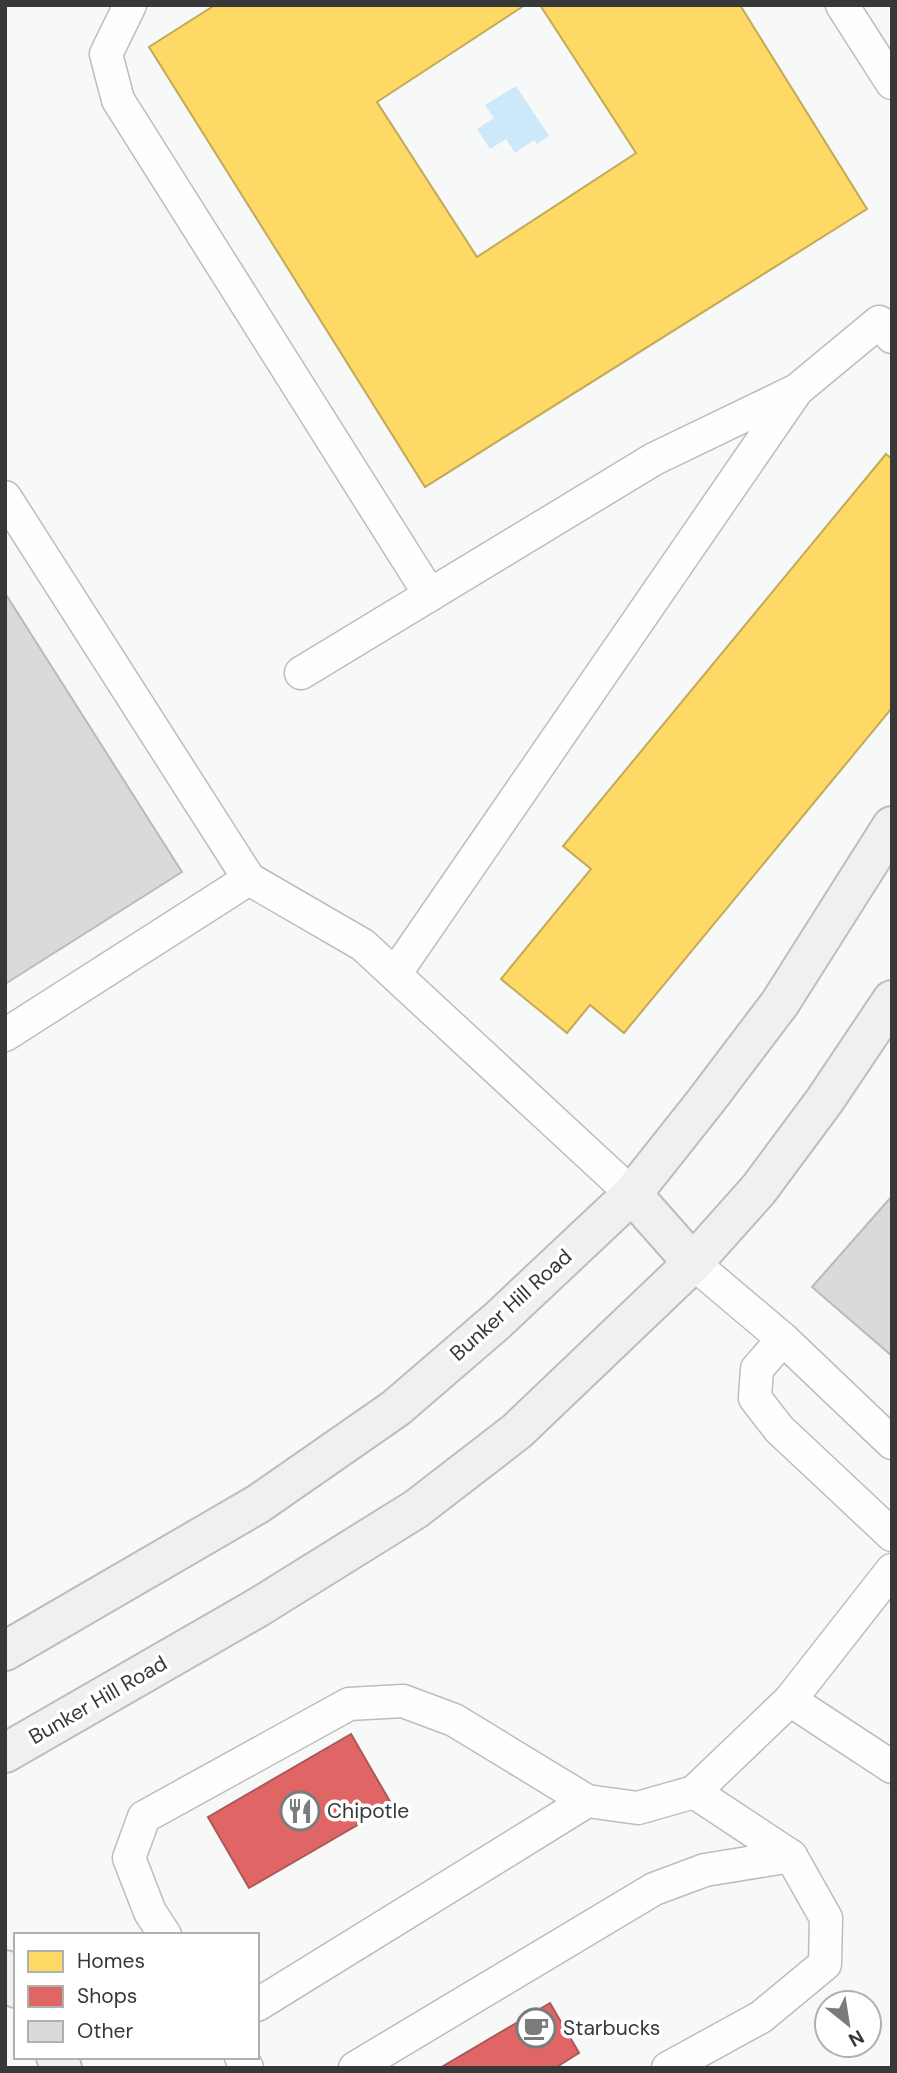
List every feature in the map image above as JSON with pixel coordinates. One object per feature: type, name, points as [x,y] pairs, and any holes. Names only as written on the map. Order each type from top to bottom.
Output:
[{"type":"main road","name":"Bunker Hill Road","points":[[5,1651],[258,1504],[396,1408],[497,1321],[632,1194],[780,1003],[892,826]]},
{"type":"main road","name":"Bunker Hill Road","points":[[5,1753],[257,1608],[416,1509],[517,1431],[693,1264],[759,1189],[825,1100],[892,1000]]},
{"type":"main road","points":[[632,1194],[693,1264]]},
{"type":"lane","points":[[130,5],[106,54],[118,100],[430,595]]},
{"type":"lane","points":[[842,5],[892,83]]},
{"type":"lane","points":[[301,673],[654,459],[797,390],[887,321]]},
{"type":"lane","points":[[395,974],[797,390]]},
{"type":"lane","points":[[5,497],[249,879],[363,945],[632,1194]]},
{"type":"lane","points":[[5,1035],[249,879]]},
{"type":"lane","points":[[693,1264],[783,1339],[892,1443]]},
{"type":"lane","points":[[783,1339],[757,1369],[755,1398],[779,1429],[892,1535]]},
{"type":"lane","points":[[163,1933],[150,1912],[129,1857],[144,1817],[349,1704],[403,1701],[454,1720],[587,1801],[638,1808],[694,1792],[790,1700],[892,1570]]},
{"type":"lane","points":[[790,1700],[892,1767]]},
{"type":"lane","points":[[668,2068],[761,2017],[825,1964],[826,1919],[791,1856],[694,1792]]},
{"type":"lane","points":[[259,2004],[587,1801]]},
{"type":"lane","points":[[355,2068],[654,1889],[705,1870],[791,1856]]},
{"type":"water","points":[[516,86],[549,136],[537,144],[534,140],[515,153],[506,139],[490,149],[477,129],[494,118],[485,105]]},
{"type":"building: Homes","points":[[215,5],[525,5],[377,102],[477,257],[636,153],[540,5],[740,5],[867,209],[425,487],[149,47]]},
{"type":"building: Homes","points":[[886,454],[892,459],[892,708],[624,1033],[590,1005],[567,1033],[501,979],[591,869],[563,846]]},
{"type":"building: Shops","name":"Chipotle","points":[[351,1734],[392,1805],[249,1888],[208,1817]]},
{"type":"building: Shops","name":"Starbucks","points":[[550,2003],[579,2053],[555,2068],[440,2068]]},
{"type":"building: Other","points":[[5,593],[182,872],[5,984]]},
{"type":"building: Other","points":[[892,1196],[892,1356],[812,1287]]},
{"type":"place","name":"Chipotle","points":[[300,1811]]},
{"type":"place","name":"Starbucks","points":[[536,2028]]}]
